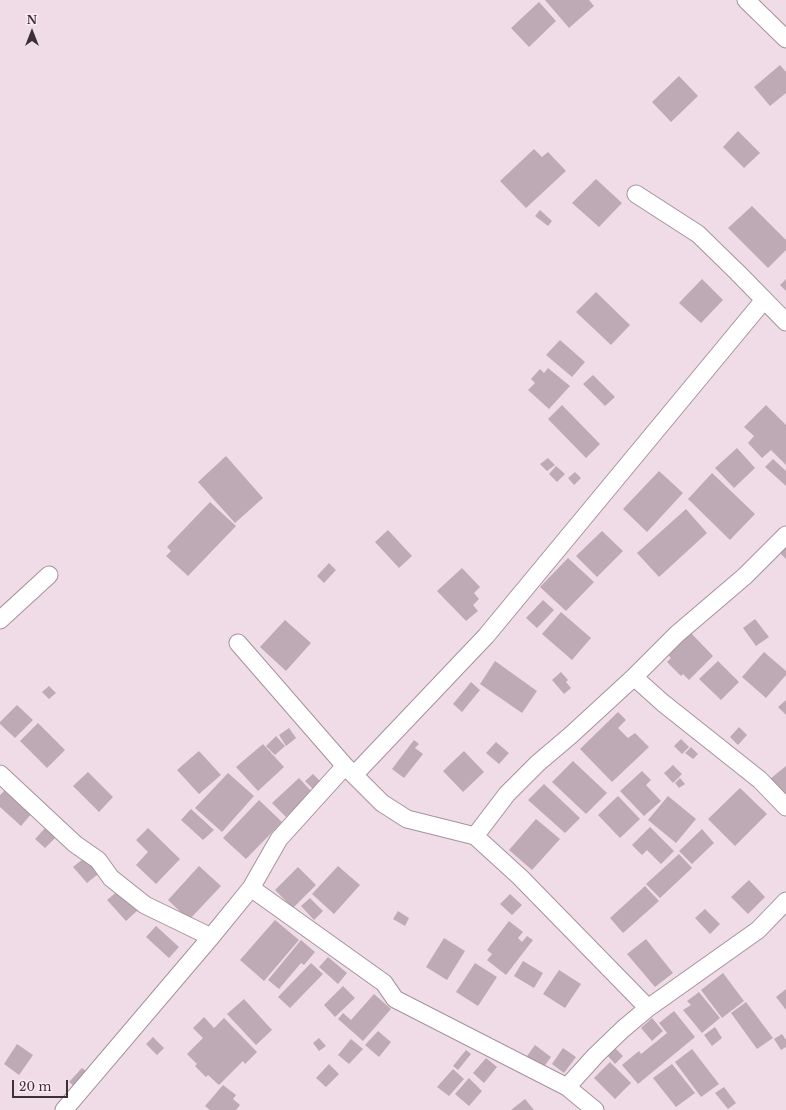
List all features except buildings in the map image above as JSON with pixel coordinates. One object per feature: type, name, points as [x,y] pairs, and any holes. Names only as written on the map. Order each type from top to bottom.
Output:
[{"type":"street","points":[[746,0],[786,39]]},
{"type":"street","points":[[636,194],[698,234],[738,272],[786,322]]},
{"type":"street","points":[[64,1110],[212,937],[250,888],[279,840],[486,636],[764,300]]},
{"type":"street","points":[[475,836],[507,794],[538,763],[634,677],[677,634],[745,576],[786,535]]},
{"type":"street","points":[[0,620],[48,575]]},
{"type":"street","points":[[238,643],[349,770],[382,803],[407,819],[434,824],[475,836],[520,877],[648,1008]]},
{"type":"street","points":[[634,677],[663,703],[760,780],[786,806]]},
{"type":"street","points":[[0,774],[75,844],[98,860],[111,878],[145,904],[212,937]]},
{"type":"street","points":[[250,888],[384,982],[395,999],[567,1087],[595,1110]]},
{"type":"street","points":[[567,1087],[601,1050],[648,1008],[758,930],[786,901]]}]
